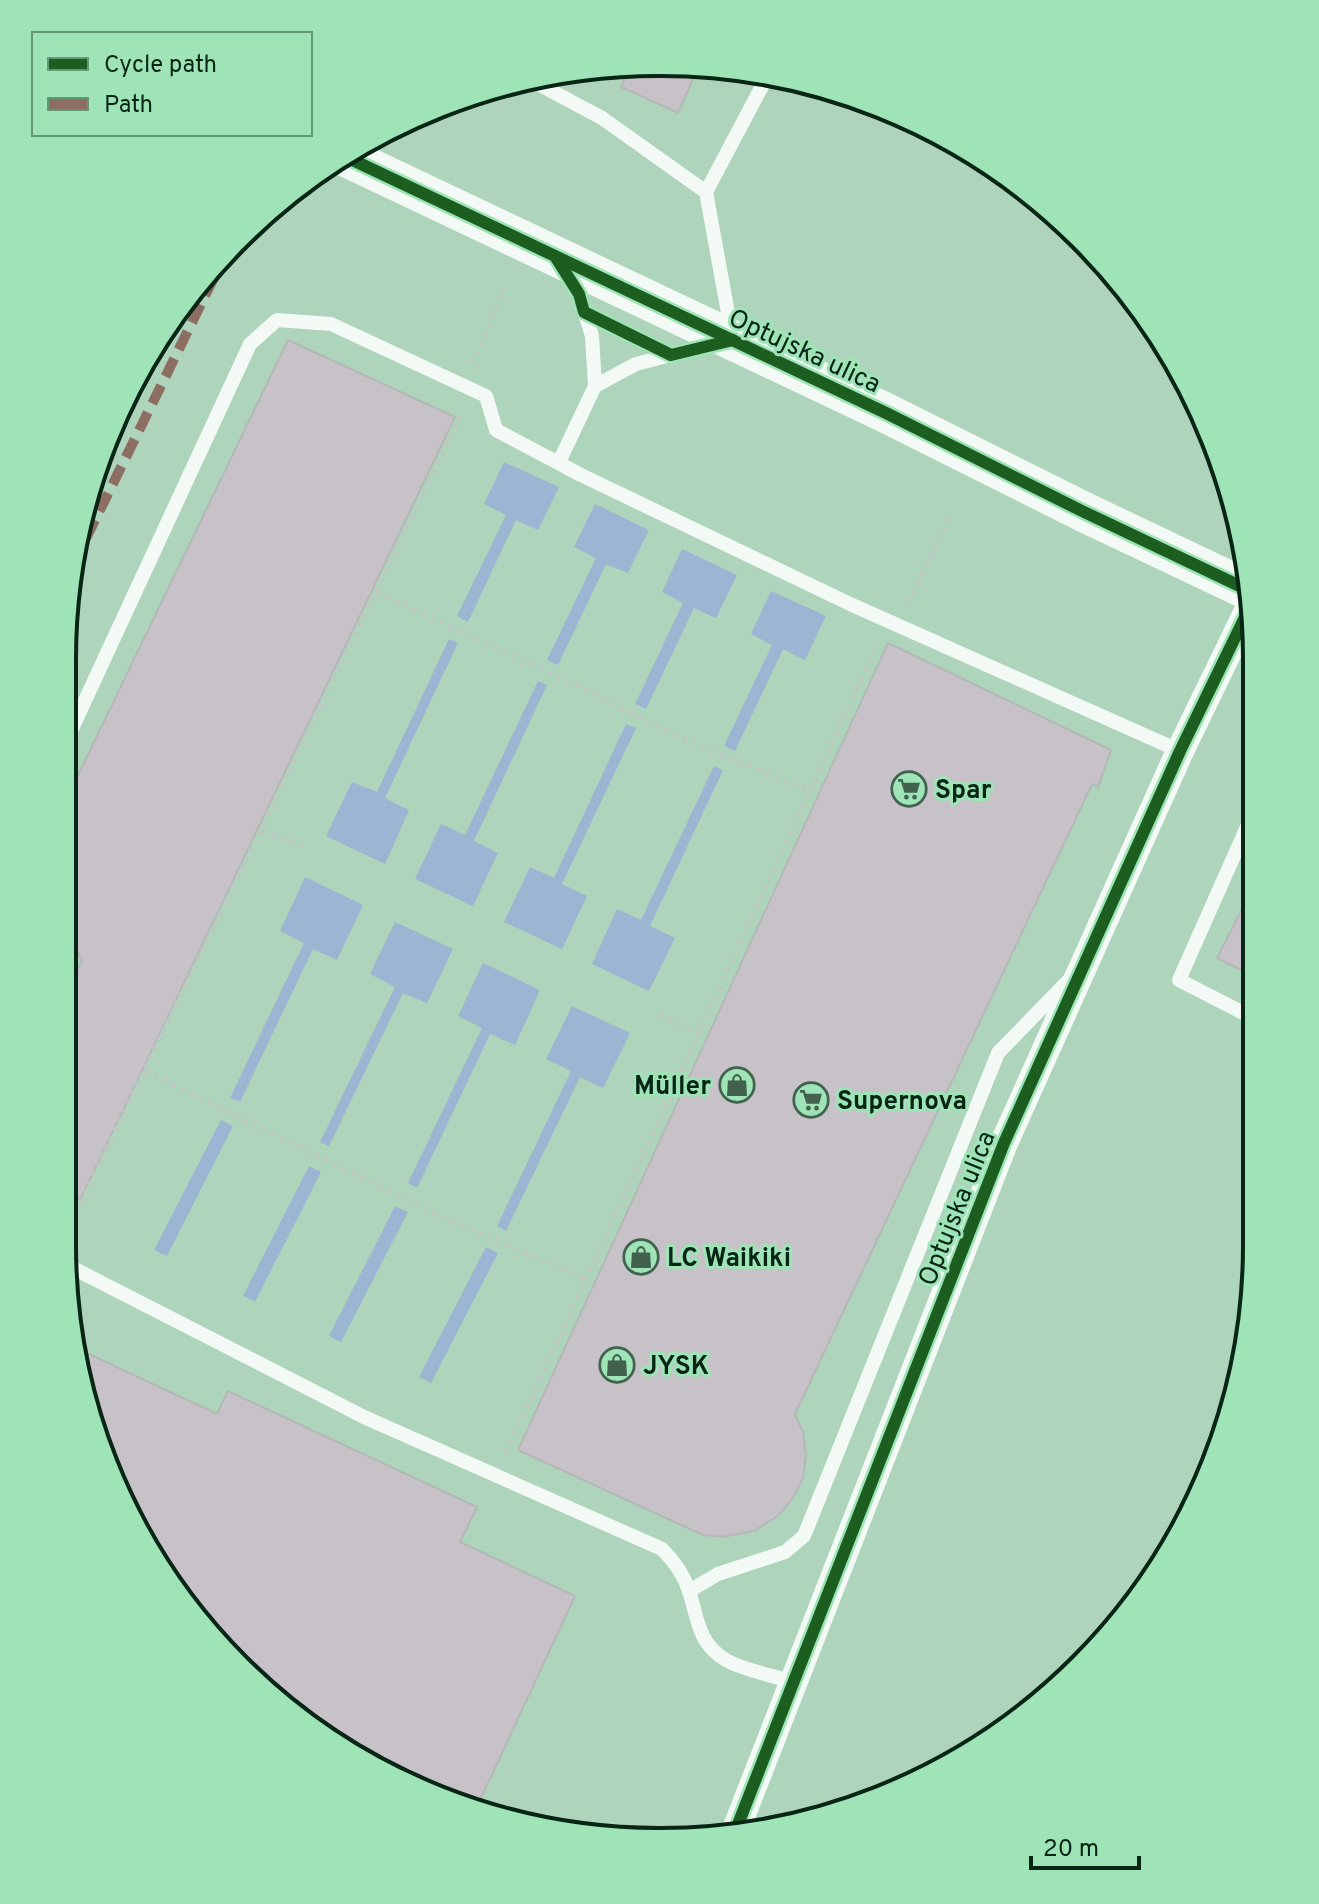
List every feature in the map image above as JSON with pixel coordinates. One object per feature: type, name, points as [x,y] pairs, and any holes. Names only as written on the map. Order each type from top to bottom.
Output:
[{"type":"main road","name":"Optujska ulica","points":[[356,161],[1238,585]]},
{"type":"street","name":"Optujska ulica","points":[[739,1823],[1004,1143],[1180,751],[1242,623]]},
{"type":"lane","points":[[595,386],[636,364],[733,340],[706,192],[762,85]]},
{"type":"lane","points":[[545,87],[602,118],[706,192]]},
{"type":"lane","points":[[553,255],[579,294],[592,336],[595,386],[559,462]]},
{"type":"lane","points":[[76,720],[250,344],[277,320],[331,324],[486,396],[496,430],[619,494],[898,627],[1180,751]]},
{"type":"lane","points":[[1243,836],[1179,980],[1243,1013]]},
{"type":"lane","points":[[689,1591],[718,1574],[785,1552],[804,1536],[998,1053],[1084,964]]},
{"type":"lane","points":[[77,1270],[364,1417],[662,1549],[676,1563],[689,1591],[703,1641],[727,1661],[793,1682]]},
{"type":"path","points":[[76,1213],[459,420],[463,387],[504,287]]},
{"type":"path","points":[[497,1475],[880,639],[898,627],[951,513]]},
{"type":"path","points":[[376,592],[591,692],[681,738],[810,791]]},
{"type":"path","points":[[262,830],[303,847]]},
{"type":"path","points":[[659,1015],[699,1033]]},
{"type":"path","points":[[145,1071],[455,1223],[587,1279]]},
{"type":"shaded area","points":[[504,462],[559,487],[538,530],[516,520],[468,622],[457,616],[506,515],[484,504]]},
{"type":"shaded area","points":[[595,504],[649,530],[628,573],[606,564],[558,665],[547,660],[596,558],[574,547]]},
{"type":"shaded area","points":[[682,549],[737,575],[716,618],[694,608],[646,709],[635,704],[683,603],[662,592]]},
{"type":"shaded area","points":[[771,591],[826,616],[805,660],[783,649],[735,751],[724,746],[772,645],[751,634]]},
{"type":"shaded area","points":[[449,639],[458,643],[385,798],[409,810],[385,864],[326,836],[352,782],[377,792]]},
{"type":"shaded area","points":[[538,681],[547,685],[474,841],[498,853],[473,906],[415,879],[441,824],[465,835]]},
{"type":"shaded area","points":[[626,724],[636,728],[562,884],[587,896],[562,949],[504,922],[530,867],[554,878]]},
{"type":"shaded area","points":[[714,766],[723,770],[650,926],[675,938],[649,991],[592,964],[617,909],[641,920]]},
{"type":"shaded area","points":[[305,877],[363,905],[337,960],[313,949],[240,1102],[230,1098],[304,943],[280,931]]},
{"type":"shaded area","points":[[395,922],[453,949],[427,1003],[403,993],[329,1146],[320,1142],[395,987],[370,974]]},
{"type":"shaded area","points":[[483,963],[540,990],[515,1045],[490,1034],[417,1188],[408,1183],[482,1028],[458,1016]]},
{"type":"shaded area","points":[[572,1006],[630,1033],[603,1088],[580,1077],[506,1231],[497,1226],[571,1071],[546,1059]]},
{"type":"shaded area","points":[[221,1120],[233,1126],[167,1256],[154,1250]]},
{"type":"shaded area","points":[[309,1166],[321,1172],[255,1302],[243,1296]]},
{"type":"shaded area","points":[[395,1206],[408,1212],[341,1342],[329,1336]]},
{"type":"shaded area","points":[[486,1247],[498,1253],[431,1383],[419,1377]]},
{"type":"building","points":[[626,77],[694,77],[678,113],[621,87]]},
{"type":"building","points":[[288,340],[455,417],[80,1200],[76,1198],[76,973],[82,961],[76,948],[76,779]]},
{"type":"building","name":"Supernova","points":[[888,643],[1111,750],[1098,787],[1092,784],[795,1414],[803,1432],[806,1455],[803,1478],[793,1498],[778,1516],[754,1531],[722,1537],[703,1535],[518,1450]]},
{"type":"building","points":[[1243,907],[1243,971],[1217,958]]},
{"type":"building","points":[[86,1353],[217,1414],[228,1391],[477,1507],[460,1542],[575,1596],[480,1800],[401,1768],[335,1730],[304,1707],[247,1657],[197,1600],[154,1536],[120,1468],[96,1396]]},
{"type":"marked path","points":[[91,528],[207,292]]},
{"type":"cycle path","points":[[356,161],[886,413],[1238,585]]},
{"type":"cycle path","points":[[555,256],[579,294],[584,312],[671,355],[733,340]]},
{"type":"cycle path","points":[[739,1823],[1004,1143],[1180,751],[1242,623]]},
{"type":"place","name":"Spar","points":[[909,789]]},
{"type":"place","name":"Müller","points":[[737,1085]]},
{"type":"place","name":"Supernova","points":[[811,1100]]},
{"type":"place","name":"LC Waikiki","points":[[641,1257]]},
{"type":"place","name":"JYSK","points":[[617,1365]]}]
